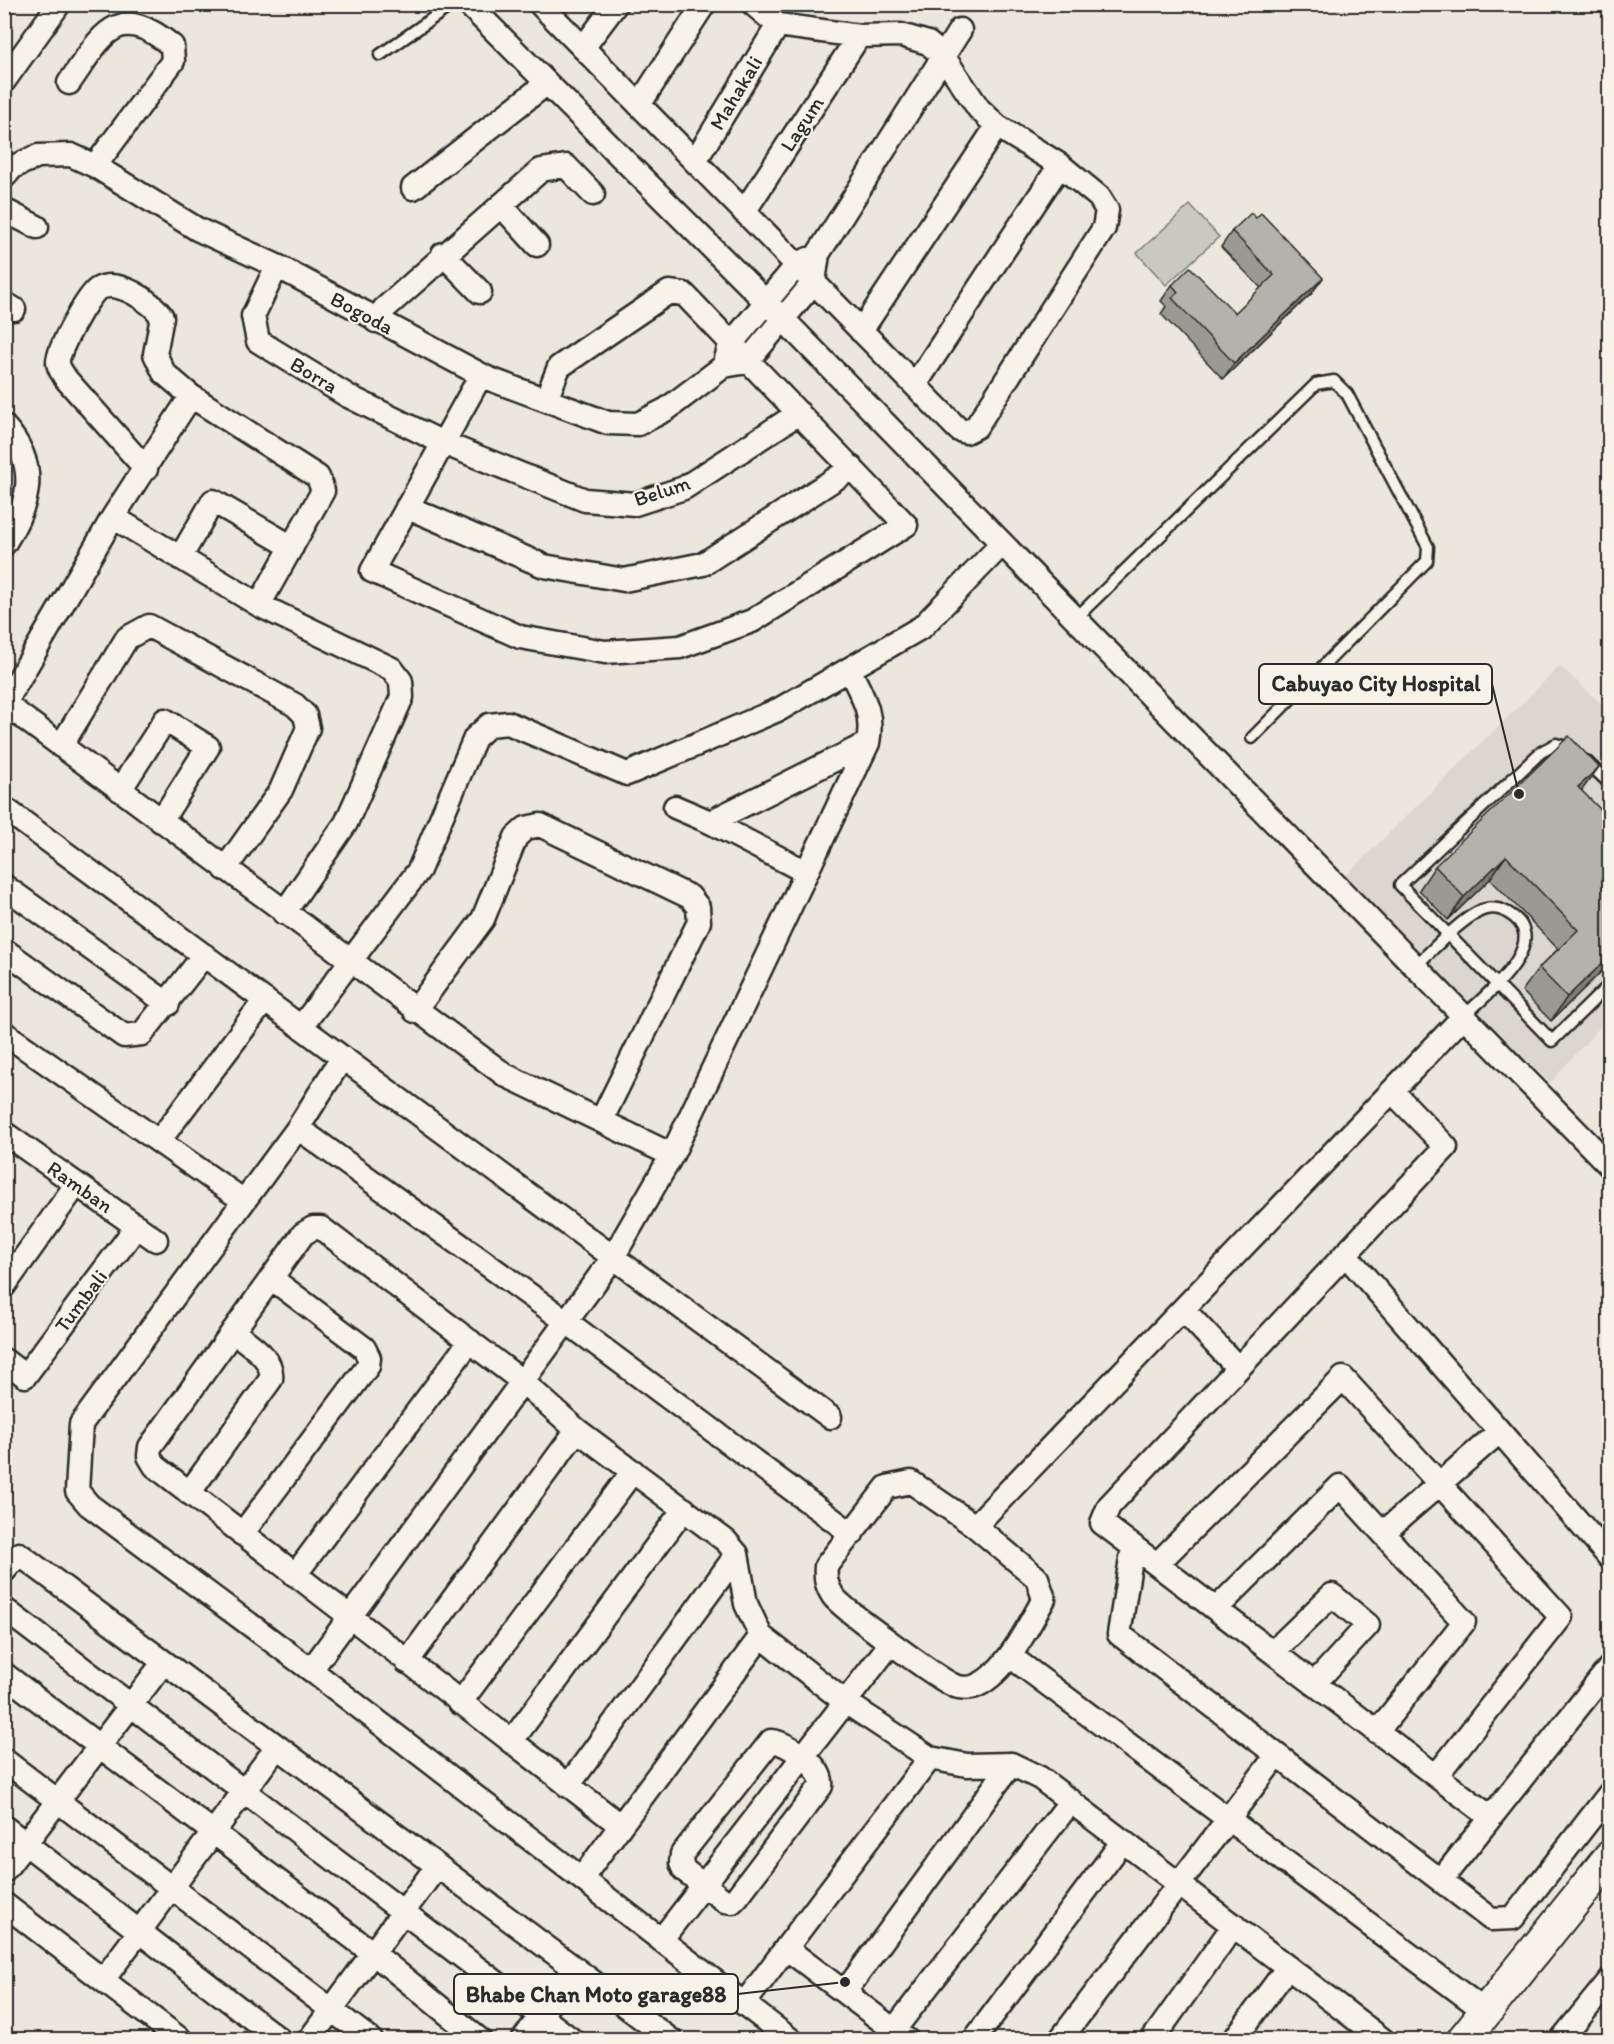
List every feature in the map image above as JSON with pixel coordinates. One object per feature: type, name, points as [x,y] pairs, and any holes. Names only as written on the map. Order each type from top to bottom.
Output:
[{"type":"street","points":[[4,81],[59,4]]},
{"type":"street","points":[[468,4],[784,320],[1610,1166]]},
{"type":"street","points":[[540,4],[959,430],[966,432],[976,427],[1104,228],[1107,210],[1099,197],[1060,165],[997,126],[979,110],[943,56],[928,43],[901,35],[859,36],[778,25],[753,4]]},
{"type":"street","points":[[583,48],[616,4]]},
{"type":"street","points":[[639,105],[704,4]]},
{"type":"street","points":[[69,83],[109,26],[123,18],[135,18],[162,36],[172,46],[173,61],[95,166]]},
{"type":"street","name":"Mahakali","points":[[695,161],[778,25]]},
{"type":"street","points":[[480,375],[372,571],[520,637],[604,652],[680,647],[752,621],[906,525],[800,413],[747,362],[814,282],[818,254],[960,30]]},
{"type":"street","name":"Lagum","points":[[744,212],[859,36]]},
{"type":"street","points":[[413,188],[547,83]]},
{"type":"street","points":[[861,331],[997,126]]},
{"type":"street","name":"Bogoda","points":[[4,177],[13,167],[38,156],[71,155],[95,166],[197,229],[277,266],[480,375],[608,423],[638,424],[667,409],[727,356],[766,302],[797,265]]},
{"type":"street","points":[[915,386],[1060,165]]},
{"type":"street","points":[[376,321],[384,309],[443,254],[541,170],[566,166],[593,195]]},
{"type":"street","points":[[501,205],[537,245]]},
{"type":"street","points":[[4,210],[37,227]]},
{"type":"street","points":[[443,254],[480,292]]},
{"type":"street","points":[[797,265],[818,254]]},
{"type":"street","name":"Borra","points":[[277,266],[253,316],[258,340],[348,396],[443,443]]},
{"type":"street","points":[[146,470],[66,379],[58,363],[60,348],[96,290],[108,286],[124,289],[156,306],[162,317],[154,354],[164,373],[191,396],[318,477],[323,491],[259,605]]},
{"type":"street","points":[[546,400],[559,367],[669,292],[684,294],[727,356]]},
{"type":"street","name":"Bogoda","points":[[727,356],[747,362]]},
{"type":"street","points":[[191,396],[146,470],[113,517],[5,705],[505,1076],[672,1155]]},
{"type":"street","name":"Belum","points":[[443,443],[585,500],[635,504],[684,488],[800,413]]},
{"type":"street","points":[[4,426],[17,440],[24,458],[28,486],[21,518],[4,544]]},
{"type":"street","points":[[407,507],[544,566],[624,580],[703,564],[852,468]]},
{"type":"street","points":[[180,558],[213,501],[292,547]]},
{"type":"street","points":[[113,517],[259,605],[392,669],[401,681],[402,697],[346,823],[284,913]]},
{"type":"street","points":[[301,1027],[419,870],[475,738],[489,725],[508,723],[627,774],[780,709],[922,627],[1001,544]]},
{"type":"street","points":[[61,746],[127,638],[149,626],[295,705],[305,715],[308,728],[281,790],[225,869]]},
{"type":"street","points":[[311,1670],[612,1258],[672,1155],[868,743],[872,725],[869,712],[849,669]]},
{"type":"street","points":[[120,790],[165,720],[208,747],[161,821]]},
{"type":"street","points":[[710,822],[868,743]]},
{"type":"street","points":[[675,807],[710,822],[806,872]]},
{"type":"street","points":[[8,818],[204,955],[830,1417]]},
{"type":"street","points":[[415,1011],[483,919],[516,837],[526,828],[540,825],[690,897],[698,907],[699,922],[601,1121]]},
{"type":"street","points":[[4,885],[168,1004]]},
{"type":"street","points":[[4,950],[124,1036],[142,1034],[168,1004],[204,955]]},
{"type":"street","points":[[159,1141],[265,1000]]},
{"type":"street","points":[[975,1526],[1463,1017]]},
{"type":"street","points":[[4,1033],[244,1201]]},
{"type":"street","points":[[342,1058],[298,1128],[81,1424],[77,1491],[89,1506],[311,1670],[791,2040]]},
{"type":"street","points":[[1392,1091],[1446,1147],[1109,1506],[1102,1522],[1489,1816]]},
{"type":"street","points":[[298,1128],[567,1322],[852,1533]]},
{"type":"street","name":"Ramban","points":[[8,1143],[76,1185],[156,1240]]},
{"type":"street","points":[[4,1286],[76,1185]]},
{"type":"street","name":"Tumbali","points":[[4,1360],[25,1376],[138,1226]]},
{"type":"street","points":[[620,1825],[189,1493],[155,1466],[149,1456],[150,1447],[271,1278],[303,1234],[313,1228],[321,1228],[523,1382],[577,1430],[726,1541],[736,1554],[746,1604],[761,1636],[844,1701],[930,1758],[967,1765],[1011,1764],[1040,1778],[1383,2040]]},
{"type":"street","points":[[1345,1254],[1610,1558]]},
{"type":"street","points":[[242,1534],[368,1366],[369,1358],[364,1348],[271,1278]]},
{"type":"street","points":[[1183,1309],[1238,1368]]},
{"type":"street","points":[[189,1493],[270,1379],[272,1370],[267,1359],[233,1331]]},
{"type":"street","points":[[295,1575],[470,1341]]},
{"type":"street","points":[[1157,1564],[1343,1378],[1561,1617],[1436,1776]]},
{"type":"street","points":[[407,1662],[577,1430]]},
{"type":"street","points":[[1383,1533],[1499,1432]]},
{"type":"street","points":[[460,1702],[633,1472]]},
{"type":"street","points":[[911,1482],[975,1526],[1037,1578],[1044,1599],[1010,1656],[986,1680],[971,1688],[955,1686],[891,1643],[835,1598],[825,1581],[826,1566],[887,1487],[911,1482]]},
{"type":"street","points":[[1216,1609],[1340,1486],[1464,1622],[1377,1732]]},
{"type":"street","points":[[511,1742],[684,1509]]},
{"type":"street","points":[[1133,1546],[1119,1634],[1491,1919],[1513,1918],[1610,1792]]},
{"type":"street","points":[[4,1571],[19,1554],[671,2040]]},
{"type":"street","points":[[568,1786],[736,1554]]},
{"type":"street","points":[[1273,1652],[1332,1595],[1368,1625],[1314,1684]]},
{"type":"street","points":[[4,1610],[573,2040]]},
{"type":"street","points":[[582,1878],[761,1636]]},
{"type":"street","points":[[661,1940],[891,1643]]},
{"type":"street","points":[[1010,1656],[1485,2011]]},
{"type":"street","points":[[4,1871],[164,1662]]},
{"type":"street","points":[[1441,1880],[1489,1816],[1610,1667]]},
{"type":"street","points":[[4,1674],[373,1953],[480,2040]]},
{"type":"street","points":[[771,1741],[780,1742],[818,1770],[822,1779],[821,1786],[732,1902],[725,1901],[704,1886],[684,1870],[681,1863],[682,1854],[764,1746],[771,1741]]},
{"type":"street","points":[[103,1980],[277,1747]]},
{"type":"street","points":[[1060,2040],[1277,1755]]},
{"type":"street","points":[[744,2004],[930,1758]]},
{"type":"street","points":[[4,1760],[371,2040]]},
{"type":"street","points":[[845,1992],[1011,1764]]},
{"type":"street","points":[[786,1948],[901,2035],[1071,1801]]},
{"type":"street","points":[[4,1827],[280,2040]]},
{"type":"street","points":[[974,2040],[1123,1841]]},
{"type":"street","points":[[1463,2040],[1610,1857]]},
{"type":"street","points":[[309,2040],[437,1866]]},
{"type":"street","points":[[4,1904],[181,2040]]},
{"type":"street","points":[[1152,2040],[1234,1925]]},
{"type":"street","points":[[1234,2040],[1288,1967]]},
{"type":"street","points":[[523,2040],[574,1969]]},
{"type":"street","points":[[1561,2040],[1610,1980]]},
{"type":"lane","points":[[380,55],[453,4]]},
{"type":"lane","points":[[1074,619],[1316,384],[1334,381],[1347,394],[1428,548],[1426,561],[1252,738]]},
{"type":"lane","points":[[1610,784],[1576,750],[1556,744],[1541,752],[1400,885],[1552,1041],[1610,984]]},
{"type":"lane","points":[[1415,966],[1471,917],[1489,908],[1499,909],[1516,919],[1525,937],[1524,946],[1515,964],[1463,1017]]},
{"type":"shaded area","points":[[1190,205],[1219,237],[1166,285],[1137,253]]},
{"type":"shaded area","points":[[1560,666],[1609,711],[1609,1017],[1550,1083],[1344,877]]},
{"type":"building","points":[[1251,213],[1256,218],[1261,213],[1323,278],[1234,363],[1172,298],[1178,292],[1172,285],[1190,267],[1235,313],[1274,275],[1232,231]]},
{"type":"building","points":[[1569,736],[1599,767],[1578,787],[1610,819],[1610,956],[1567,997],[1539,968],[1578,930],[1506,856],[1464,897],[1435,866]]},
{"type":"place","name":"Cabuyao City Hospital","points":[[1519,794]]},
{"type":"place","name":"Bhabe Chan Moto garage88","points":[[845,1982]]}]
